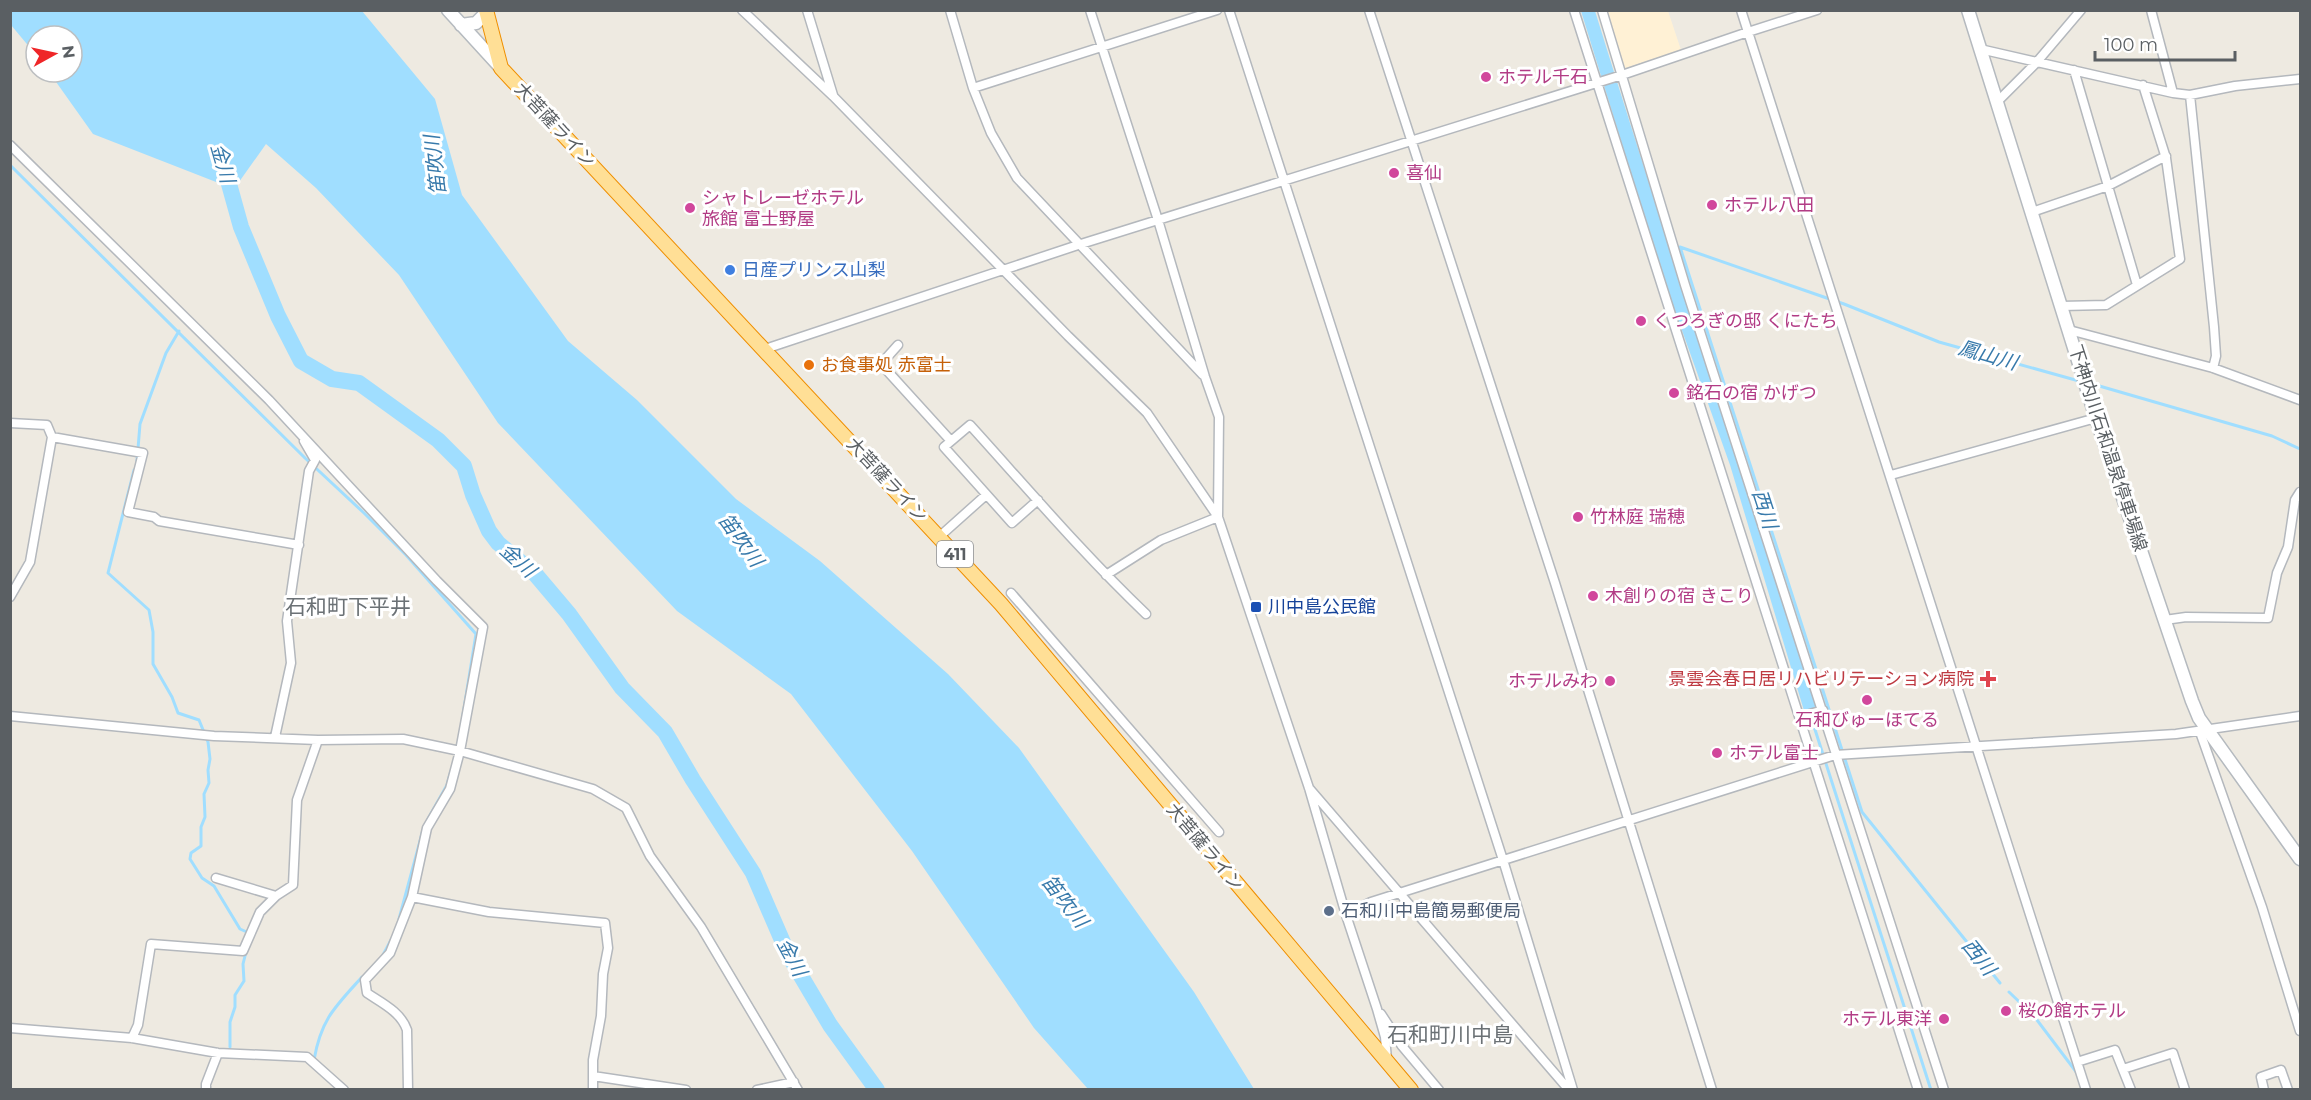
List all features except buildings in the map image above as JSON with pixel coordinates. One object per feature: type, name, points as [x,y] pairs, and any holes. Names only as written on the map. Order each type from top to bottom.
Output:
[{"type":"highway","name":"大菩薩ライン","points":[[486,12],[501,68],[1001,604],[1411,1089]]},
{"type":"main road","points":[[448,10],[501,68]]},
{"type":"main road","name":"下神内川石和温泉停車場線","points":[[1968,10],[2096,418],[2192,701],[2204,731],[2301,859]]},
{"type":"main road","points":[[461,25],[476,23],[486,12]]},
{"type":"street","points":[[742,10],[833,96],[1068,336],[1147,413],[1218,517],[1309,788],[1346,915],[1377,1009],[1385,1037],[1387,1060]]},
{"type":"street","points":[[807,10],[833,96]]},
{"type":"street","points":[[950,10],[973,88],[991,133],[1017,178],[1204,377]]},
{"type":"street","points":[[1090,10],[1158,220],[1204,377],[1219,417],[1218,517]]},
{"type":"street","points":[[973,88],[1217,10]]},
{"type":"street","points":[[1229,10],[1503,860],[1571,1089]]},
{"type":"street","points":[[1369,10],[1555,583],[1712,1089]]},
{"type":"street","points":[[1574,10],[1817,761],[1918,1089]]},
{"type":"street","points":[[1602,10],[1619,76],[1944,1089]]},
{"type":"street","points":[[1741,10],[2086,1089]]},
{"type":"street","points":[[765,349],[1081,244],[1619,76],[1817,10]]},
{"type":"street","points":[[1997,102],[2036,63],[2081,10]]},
{"type":"street","points":[[2151,10],[2174,93]]},
{"type":"street","points":[[1980,49],[2174,93],[2190,94],[2301,79]]},
{"type":"street","points":[[2074,70],[2138,285]]},
{"type":"street","points":[[2061,306],[2106,305],[2180,259],[2166,156],[2143,85]]},
{"type":"street","points":[[2190,94],[2214,327],[2216,356],[2212,368]]},
{"type":"street","points":[[10,145],[298,429],[437,581],[483,627],[450,789],[427,828],[412,897],[390,953],[364,980],[367,993],[397,1013],[404,1021],[407,1030],[408,1089]]},
{"type":"street","points":[[2032,212],[2108,186],[2166,156]]},
{"type":"street","points":[[2069,330],[2212,368],[2301,400]]},
{"type":"street","points":[[898,345],[881,364],[951,441]]},
{"type":"street","points":[[1891,475],[2096,418]]},
{"type":"street","points":[[10,423],[47,425],[51,437],[30,562],[10,597]]},
{"type":"street","points":[[1038,500],[1012,524],[944,447],[970,425],[1038,500],[1106,575],[1146,614]]},
{"type":"street","points":[[275,737],[291,663],[287,621],[309,471],[315,460],[298,429]]},
{"type":"street","points":[[51,437],[143,453],[128,512],[154,517],[159,521],[299,545]]},
{"type":"street","points":[[2165,620],[2186,617],[2268,618],[2277,573],[2288,548],[2295,500],[2301,492]]},
{"type":"street","points":[[939,537],[987,495]]},
{"type":"street","points":[[1106,575],[1161,540],[1218,517]]},
{"type":"street","points":[[1011,593],[1220,832]]},
{"type":"street","points":[[1058,672],[1072,662]]},
{"type":"street","points":[[1802,717],[1821,711]]},
{"type":"street","points":[[10,716],[209,735],[318,740],[403,739],[457,750],[593,789],[626,808],[650,856],[701,927],[796,1086],[757,1089]]},
{"type":"street","points":[[1346,915],[1371,902],[1836,755],[2204,731],[2301,716]]},
{"type":"street","points":[[2204,731],[2301,1031]]},
{"type":"street","points":[[132,1038],[138,1025],[151,944],[243,951],[260,912],[276,896],[293,885],[297,801],[318,740]]},
{"type":"street","points":[[1309,788],[1571,1089]]},
{"type":"street","points":[[216,879],[276,896]]},
{"type":"street","points":[[412,897],[489,912],[605,922],[608,948],[593,1076],[594,1089]]},
{"type":"street","points":[[1377,1009],[1402,1046],[1439,1089]]},
{"type":"street","points":[[1896,1020],[1920,1013]]},
{"type":"street","points":[[10,1028],[132,1038],[218,1053],[307,1057],[344,1089]]},
{"type":"street","points":[[2077,1062],[2115,1050],[2131,1089]]},
{"type":"street","points":[[206,1089],[218,1053]]},
{"type":"street","points":[[2123,1069],[2172,1053],[2185,1089]]},
{"type":"street","points":[[2265,1089],[2261,1077],[2281,1070],[2288,1089]]},
{"type":"street","points":[[593,1076],[686,1089]]},
{"type":"shaded area","points":[[1604,11],[1668,11],[1681,50],[1625,68],[1621,66]]},
{"type":"water","name":"笛吹川","points":[[10,11],[362,11],[435,99],[462,195],[568,341],[637,400],[736,499],[820,561],[948,674],[1019,748],[1194,992],[1254,1089],[1088,1089],[1034,1028],[912,851],[791,694],[677,611],[498,423],[399,275],[316,188],[266,144],[234,189],[93,134],[58,84],[84,84],[84,24],[24,24],[24,41],[11,25]]},
{"type":"water","points":[[1581,11],[1595,11],[1817,709],[1805,714],[1730,465],[1664,280]]},
{"type":"waterway","points":[[10,165],[406,555],[476,634],[463,715]]},
{"type":"waterway","name":"金川","points":[[224,166],[241,227],[278,316],[301,361],[332,379],[359,383],[438,440],[464,466],[473,495],[489,531],[498,543],[536,575],[569,614],[622,688],[665,732],[753,873],[788,954],[830,1025],[877,1090]]},
{"type":"waterway","name":"西川","points":[[1680,247],[1862,812],[2000,983]]},
{"type":"waterway","name":"鳳山川","points":[[1680,247],[1844,304],[1939,342],[2079,381]]},
{"type":"waterway","points":[[137,461],[140,424],[166,353],[179,331]]},
{"type":"waterway","name":"鳳山川","points":[[2089,383],[2272,436],[2300,449]]},
{"type":"waterway","points":[[134,470],[108,573],[149,610],[153,632],[153,664],[172,697],[178,713],[199,720],[208,742],[209,783],[204,794],[205,817],[201,827],[201,846],[191,853],[190,859],[202,878],[214,886],[240,929],[249,933]]},
{"type":"waterway","points":[[1810,714],[1931,1090]]},
{"type":"waterway","points":[[428,819],[447,785],[451,771]]},
{"type":"waterway","points":[[399,919],[423,830]]},
{"type":"waterway","points":[[383,955],[391,940]]},
{"type":"waterway","points":[[230,1047],[230,1022],[235,1007],[235,995],[244,981],[243,964],[246,952]]},
{"type":"waterway","points":[[314,1060],[321,1034],[330,1014],[362,977]]},
{"type":"waterway","name":"西川","points":[[2009,992],[2034,1016],[2077,1073]]},
{"type":"place","name":"ホテル千石","points":[[1486,77]]},
{"type":"place","name":"喜仙","points":[[1394,173]]},
{"type":"place","name":"ホテル八田","points":[[1712,205]]},
{"type":"place","name":"シャトレーゼホテル 旅館 富士野屋","points":[[690,208]]},
{"type":"place","name":"日産プリンス山梨","points":[[730,270]]},
{"type":"place","name":"くつろぎの邸 くにたち","points":[[1641,321]]},
{"type":"place","name":"お食事処 赤富士","points":[[809,365]]},
{"type":"place","name":"銘石の宿 かげつ","points":[[1674,393]]},
{"type":"place","name":"竹林庭 瑞穂","points":[[1578,517]]},
{"type":"place","name":"木創りの宿 きこり","points":[[1593,596]]},
{"type":"place","name":"川中島公民館","points":[[1256,607]]},
{"type":"place","name":"景雲会春日居リハビリテーション病院","points":[[1988,679]]},
{"type":"place","name":"ホテルみわ","points":[[1610,681]]},
{"type":"place","name":"石和びゅーほてる","points":[[1867,700]]},
{"type":"place","name":"ホテル富士","points":[[1717,753]]},
{"type":"place","name":"石和川中島簡易郵便局","points":[[1329,911]]},
{"type":"place","name":"桜の館ホテル","points":[[2006,1011]]},
{"type":"place","name":"ホテル東洋","points":[[1944,1019]]},
{"type":"district","name":"石和町下平井","points":[[348,607]]},
{"type":"district","name":"石和町川中島","points":[[1450,1035]]}]
